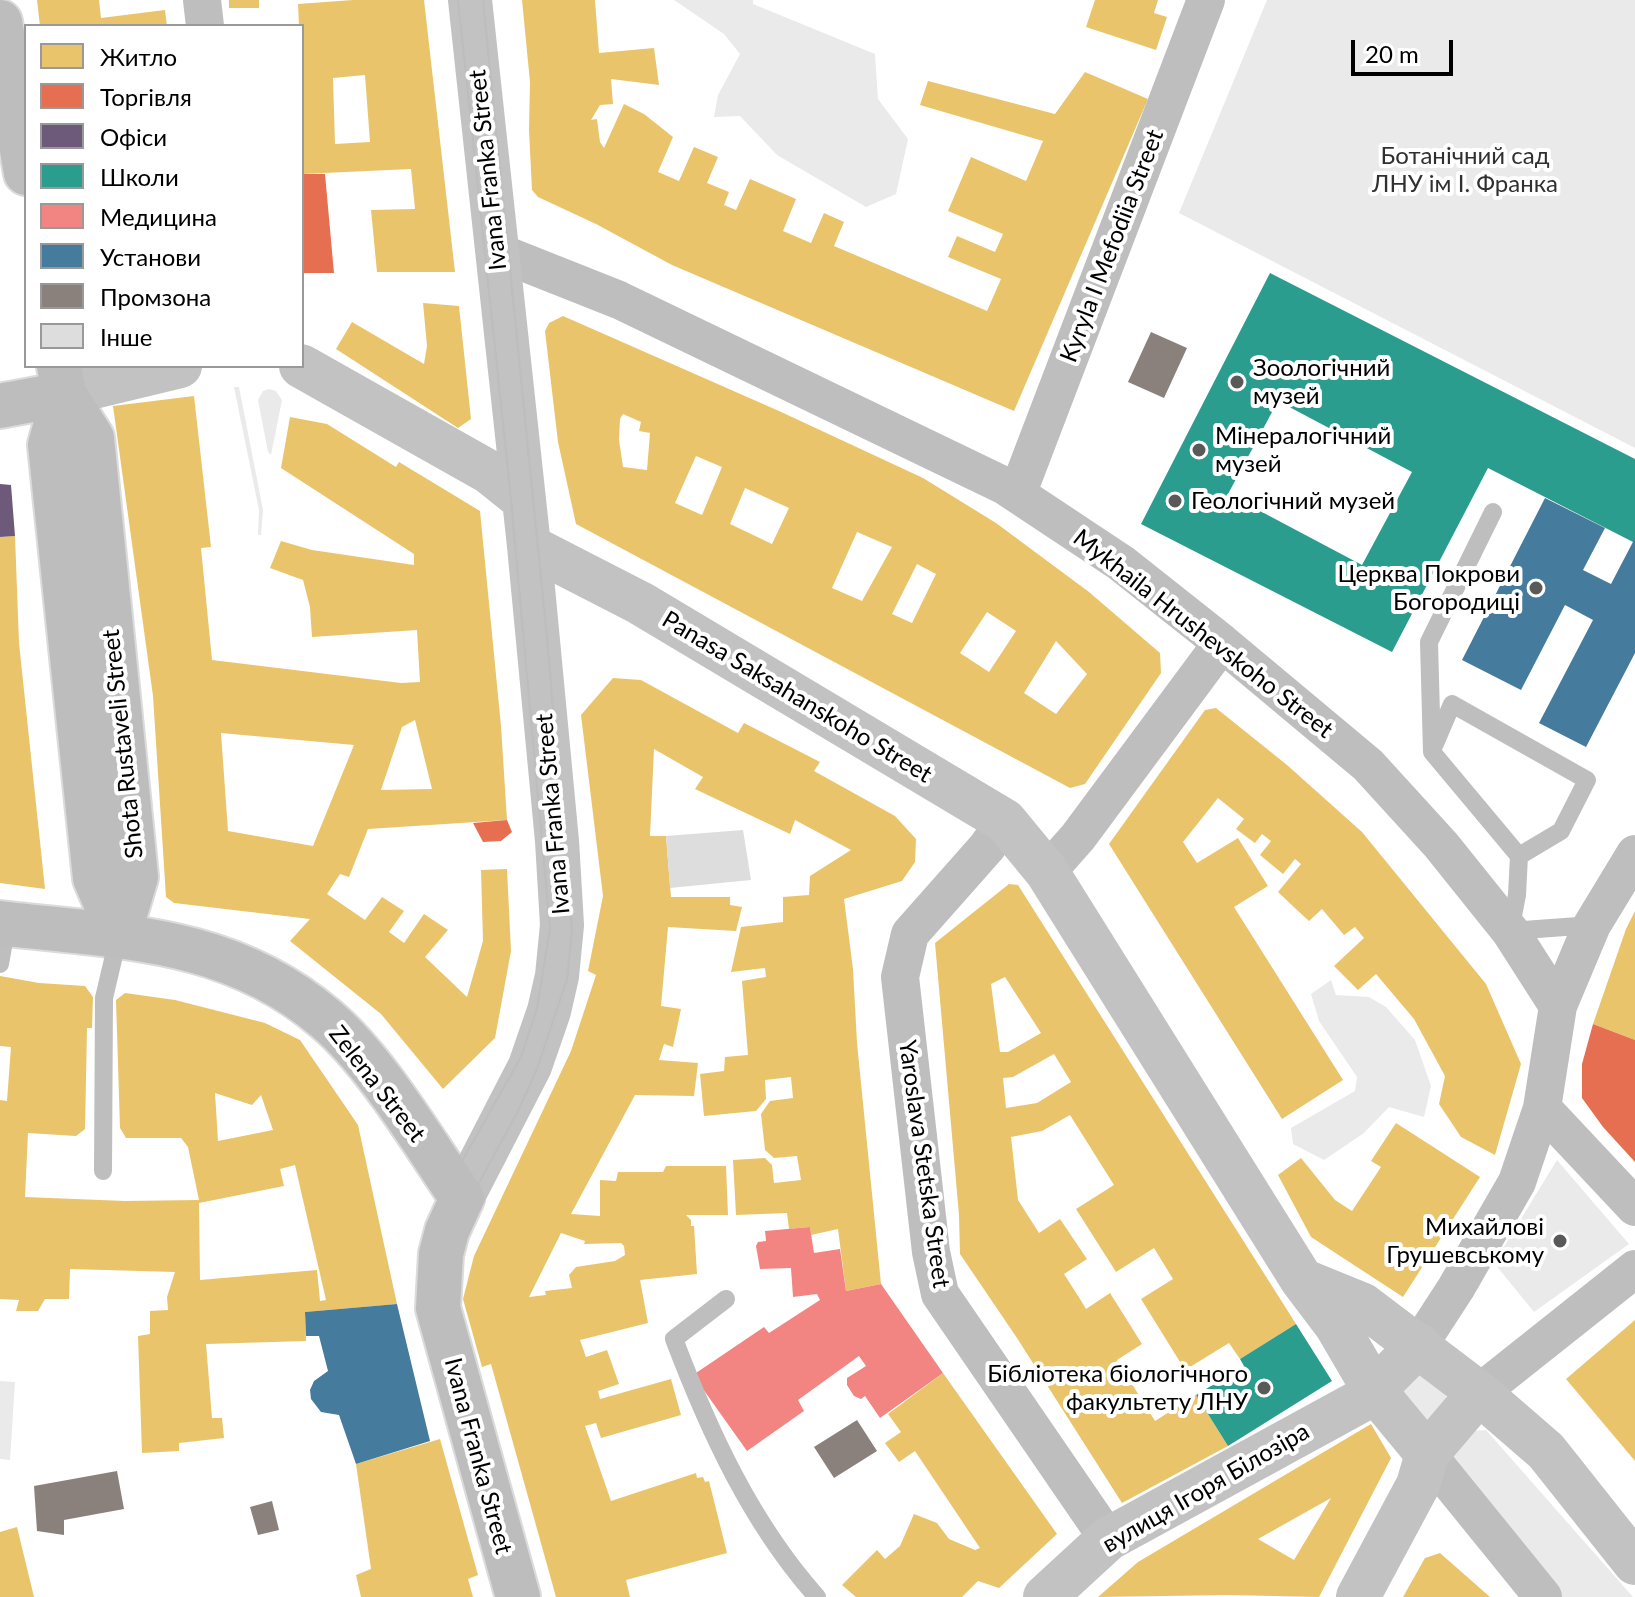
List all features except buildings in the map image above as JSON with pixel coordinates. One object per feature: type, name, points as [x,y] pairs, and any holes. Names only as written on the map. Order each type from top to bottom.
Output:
[{"type":"main road","points":[[0,22],[24,161]]},
{"type":"main road","points":[[0,406],[62,380]]},
{"type":"main road","name":"Shota Rustaveli Street","points":[[62,380],[50,445],[51,459],[95,878],[119,934]]},
{"type":"main road","name":"Zelena Street","points":[[2,937],[119,934],[175,945],[249,967],[328,1020],[356,1049],[462,1198]]},
{"type":"main road","name":"Ivana Franka Street","points":[[462,1198],[447,1231],[441,1254],[438,1308],[518,1597]]},
{"type":"street","points":[[202,0],[205,24]]},
{"type":"street","name":"Ivana Franka Street","points":[[462,1198],[530,1066],[549,1011],[562,925],[529,546],[470,0]]},
{"type":"street","name":"Kyryla I Mefodiia Street","points":[[1018,492],[1206,0]]},
{"type":"street","name":"Mykhaila Hrushevskoho Street","points":[[498,252],[619,300],[1018,492],[1121,563],[1368,765],[1441,845],[1510,931],[1558,1006]]},
{"type":"street","points":[[62,380],[163,368]]},
{"type":"street","points":[[304,368],[489,472],[524,500]]},
{"type":"street","name":"Panasa Saksahanskoho Street","points":[[529,546],[640,603],[1005,821],[1047,872],[1302,1280],[1336,1325],[1374,1390],[1427,1454]]},
{"type":"street","points":[[1047,872],[1078,837],[1222,643]]},
{"type":"street","name":"Yaroslava Stetska Street","points":[[1005,821],[987,847],[910,934],[900,977],[931,1252],[940,1294],[1108,1539]]},
{"type":"street","points":[[1419,1345],[1517,1182],[1542,1108],[1558,1006],[1592,925],[1635,854]]},
{"type":"street","points":[[1542,1108],[1635,1207]]},
{"type":"street","points":[[1358,1597],[1418,1485],[1427,1454],[1479,1393],[1635,1269]]},
{"type":"street","points":[[1302,1280],[1363,1305],[1479,1393],[1546,1451],[1635,1563]]},
{"type":"street","name":"вулиця Ігоря Білозіра","points":[[1045,1597],[1108,1539],[1366,1398],[1419,1345]]},
{"type":"street","points":[[1427,1454],[1543,1597]]},
{"type":"lane","points":[[1493,512],[1429,642],[1432,752],[1519,856],[1517,895],[1510,931],[1592,925]]},
{"type":"lane","points":[[1432,752],[1452,704],[1587,780],[1561,831],[1519,856]]},
{"type":"lane","points":[[103,1171],[104,998],[119,934]]},
{"type":"lane","points":[[726,1299],[674,1339],[693,1388],[742,1493],[789,1566],[817,1597]]},
{"type":"green space","points":[[674,0],[753,0],[753,4],[875,54],[878,99],[908,139],[896,194],[866,207],[777,155],[740,116],[714,117],[718,95],[740,54],[724,34]]},
{"type":"green space","name":"Ботанічний сад ЛНУ ім І. Франка","points":[[1267,0],[1635,0],[1635,448],[1179,213]]},
{"type":"green space","points":[[234,387],[239,387],[263,510],[261,535],[258,535],[259,510]]},
{"type":"green space","points":[[263,391],[276,391],[282,400],[271,455],[258,400]]},
{"type":"green space","points":[[1331,980],[1336,995],[1369,997],[1386,1007],[1415,1040],[1431,1086],[1424,1117],[1389,1107],[1364,1133],[1324,1160],[1293,1144],[1291,1128],[1355,1091],[1357,1077],[1319,1021],[1311,994]]},
{"type":"green space","points":[[1557,1160],[1629,1244],[1534,1312],[1494,1263]]},
{"type":"green space","points":[[1415,1372],[1446,1389],[1446,1402],[1429,1421],[1404,1414],[1403,1379]]},
{"type":"green space","points":[[0,1381],[15,1382],[10,1460],[0,1459]]},
{"type":"green space","points":[[1486,1430],[1633,1597],[1556,1597],[1446,1464],[1470,1431]]},
{"type":"tram line","points":[[458,0],[510,489],[550,929],[537,1008],[521,1057],[448,1186],[433,1221],[426,1249],[424,1284],[505,1597]]},
{"type":"tram line","points":[[483,0],[547,638],[572,931],[567,979],[537,1069],[472,1196],[450,1249],[445,1282],[450,1314],[534,1597]]},
{"type":"place","name":"Зоологічний музей","points":[[1237,382]]},
{"type":"place","name":"Мінералогічний музей","points":[[1199,450]]},
{"type":"place","name":"Геологічний музей","points":[[1175,501]]},
{"type":"place","name":"Церква Покрови Богородиці","points":[[1536,588]]},
{"type":"place","name":"Михайлові Грушевському","points":[[1560,1241]]},
{"type":"place","name":"Бібліотека біологічного факультету ЛНУ","points":[[1264,1388]]}]
